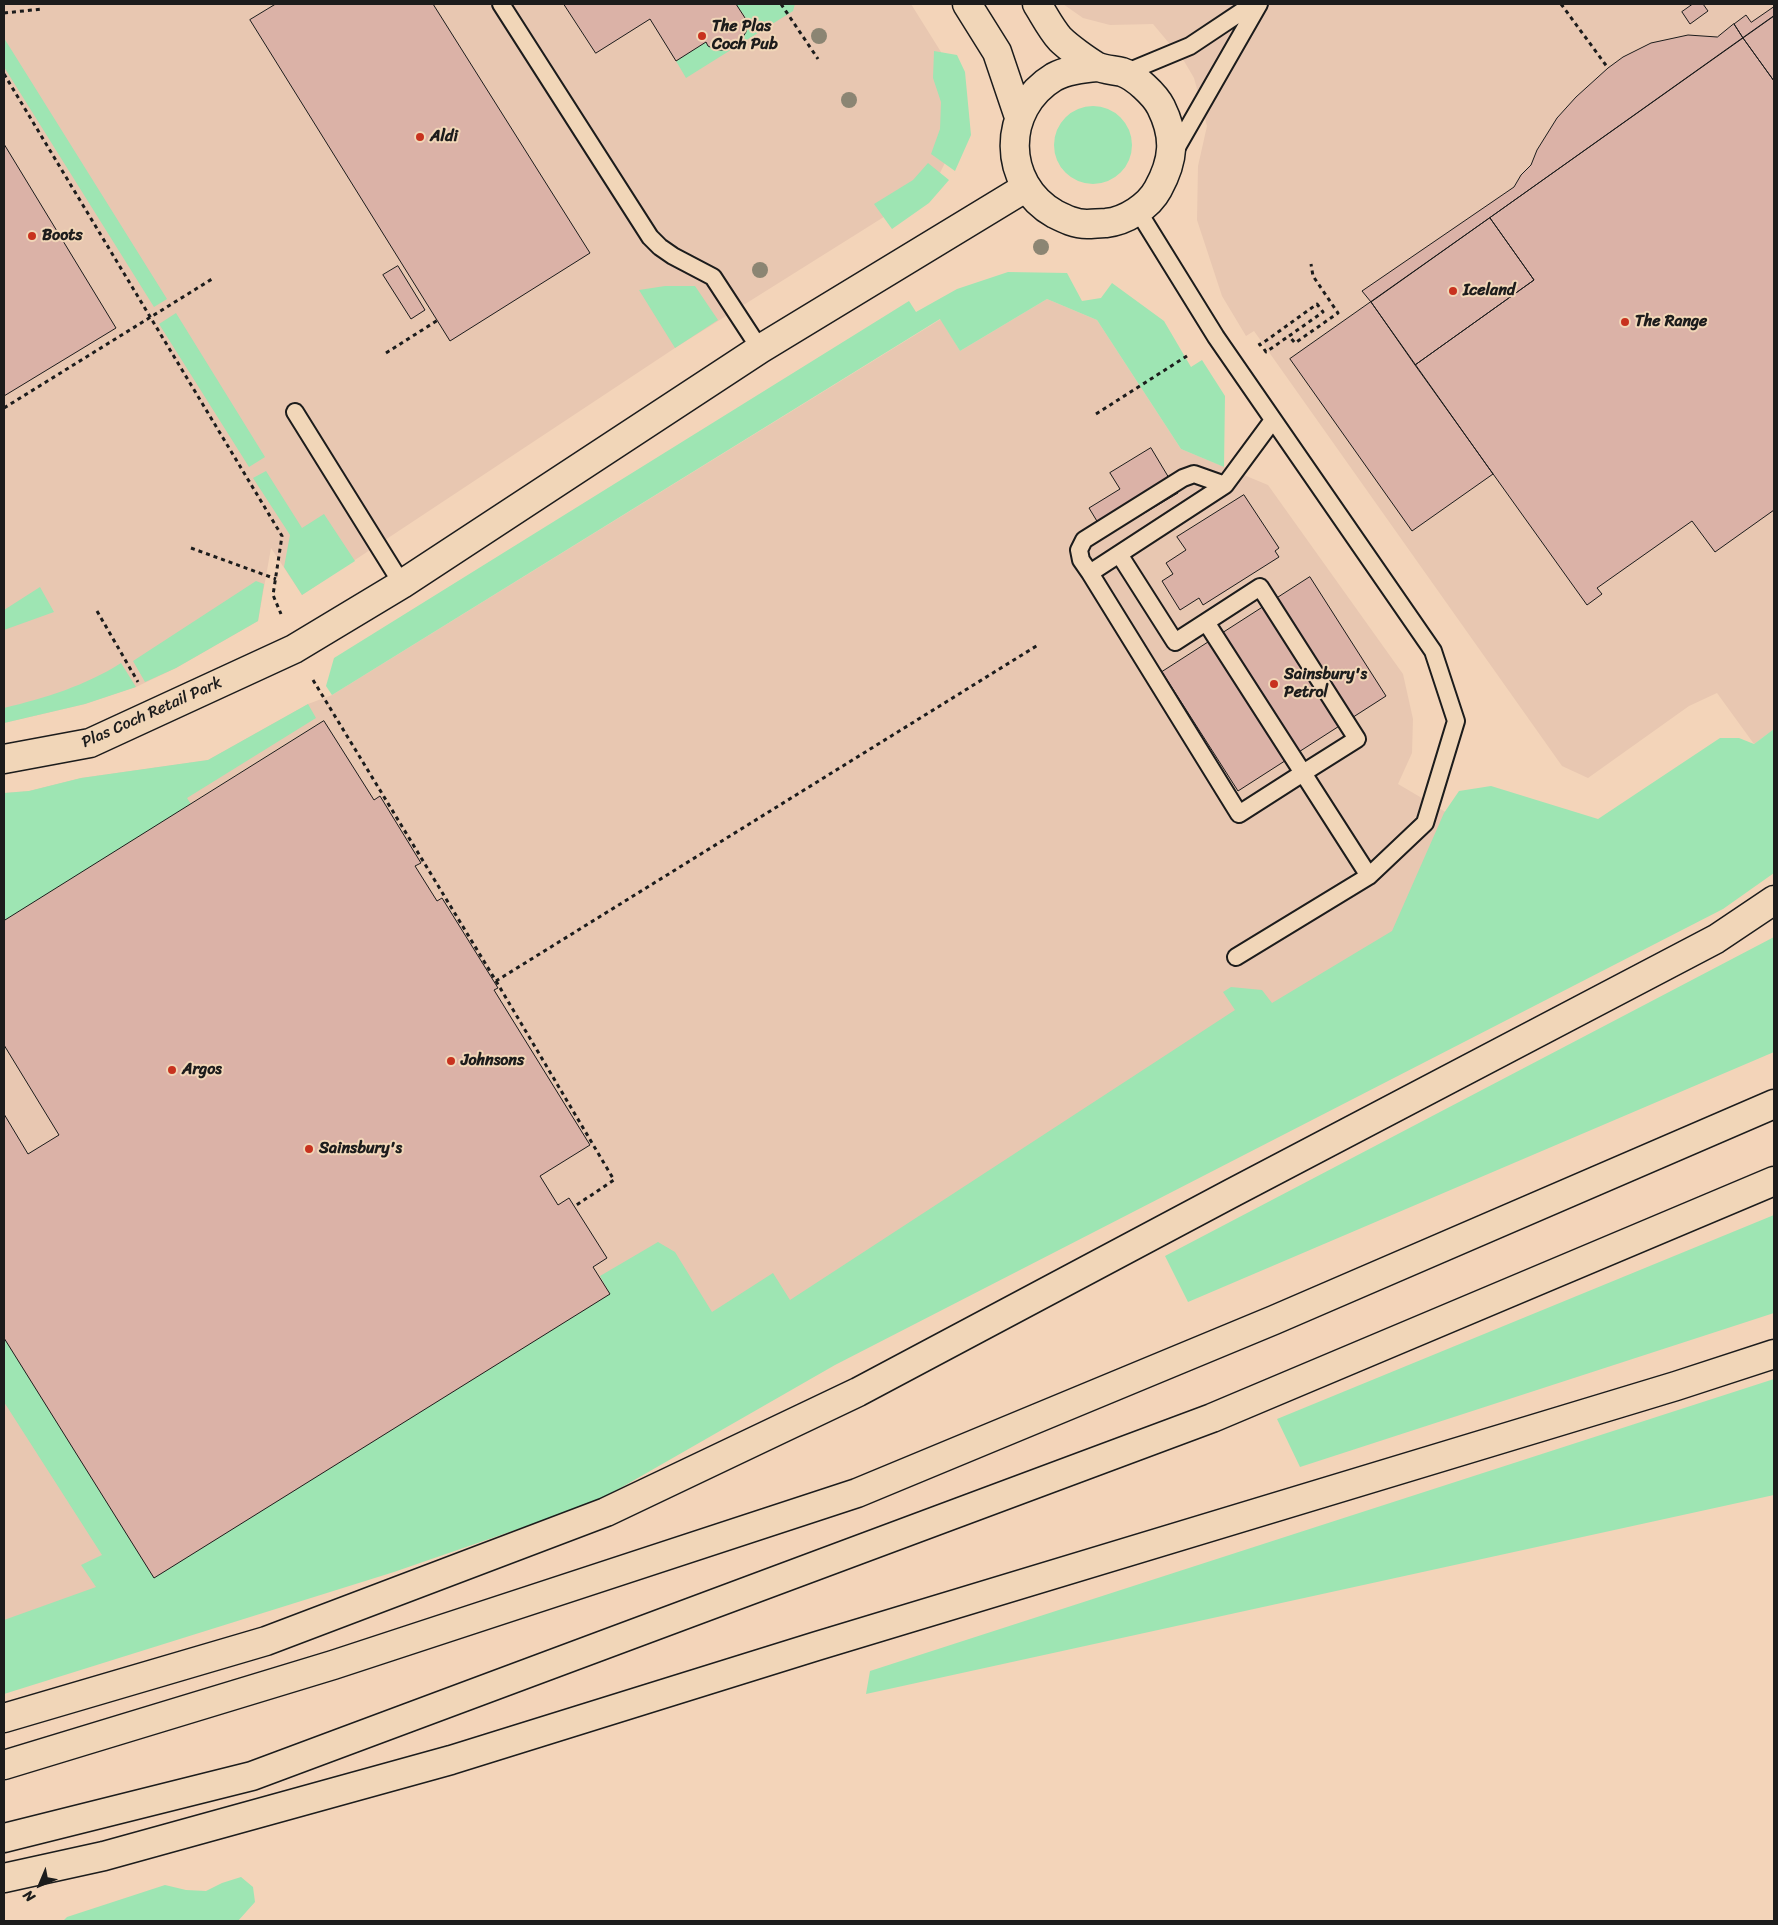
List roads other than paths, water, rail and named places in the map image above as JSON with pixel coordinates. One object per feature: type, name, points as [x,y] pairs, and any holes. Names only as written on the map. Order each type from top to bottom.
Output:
[{"type":"main road","points":[[967,4],[996,52],[1019,117]]},
{"type":"main road","points":[[1037,4],[1060,39],[1098,67]]},
{"type":"main road","points":[[1098,67],[1124,73],[1147,89],[1161,105],[1170,131],[1171,158],[1167,172],[1154,196],[1138,211],[1113,222],[1086,224],[1067,220],[1043,207],[1026,188],[1016,162],[1015,134],[1019,117],[1033,94],[1054,77],[1081,68],[1098,67]]},
{"type":"main road","name":"Plas Coch Retail Park","points":[[4,759],[90,743],[294,649],[402,584],[760,349],[1026,188]]},
{"type":"main road","points":[[4,1718],[266,1641],[606,1512],[858,1392],[1241,1188],[1716,939],[1774,900]]},
{"type":"main road","points":[[4,1765],[332,1665],[857,1494],[1274,1320],[1774,1104]]},
{"type":"main road","points":[[4,1838],[252,1776],[1212,1418],[1774,1181]]},
{"type":"main road","points":[[4,1878],[104,1856],[451,1760],[817,1646],[1676,1386],[1774,1354]]},
{"type":"lane","points":[[501,4],[650,237],[673,256],[713,277],[760,349]]},
{"type":"lane","points":[[1124,73],[1190,46],[1253,4]]},
{"type":"lane","points":[[1171,158],[1259,4]]},
{"type":"lane","points":[[1138,211],[1216,337],[1433,651],[1456,721],[1425,824],[1369,876],[1236,957]]},
{"type":"lane","points":[[295,412],[402,584]]},
{"type":"lane","points":[[1090,573],[1225,485],[1274,420]]},
{"type":"lane","points":[[1119,554],[1175,642],[1260,587],[1357,739],[1239,814],[1081,560],[1079,550],[1084,540],[1183,478],[1194,474],[1225,485]]},
{"type":"lane","points":[[1206,622],[1369,876]]},
{"type":"place","name":"The Plas Coch Pub","points":[[702,36]]},
{"type":"place","name":"Aldi","points":[[420,137]]},
{"type":"place","name":"Boots","points":[[32,236]]},
{"type":"place","name":"Iceland","points":[[1453,291]]},
{"type":"place","name":"The Range","points":[[1625,322]]},
{"type":"place","name":"Sainsbury's Petrol","points":[[1274,684]]},
{"type":"place","name":"Johnsons","points":[[451,1061]]},
{"type":"place","name":"Argos","points":[[172,1070]]},
{"type":"place","name":"Sainsbury's","points":[[309,1149]]}]
